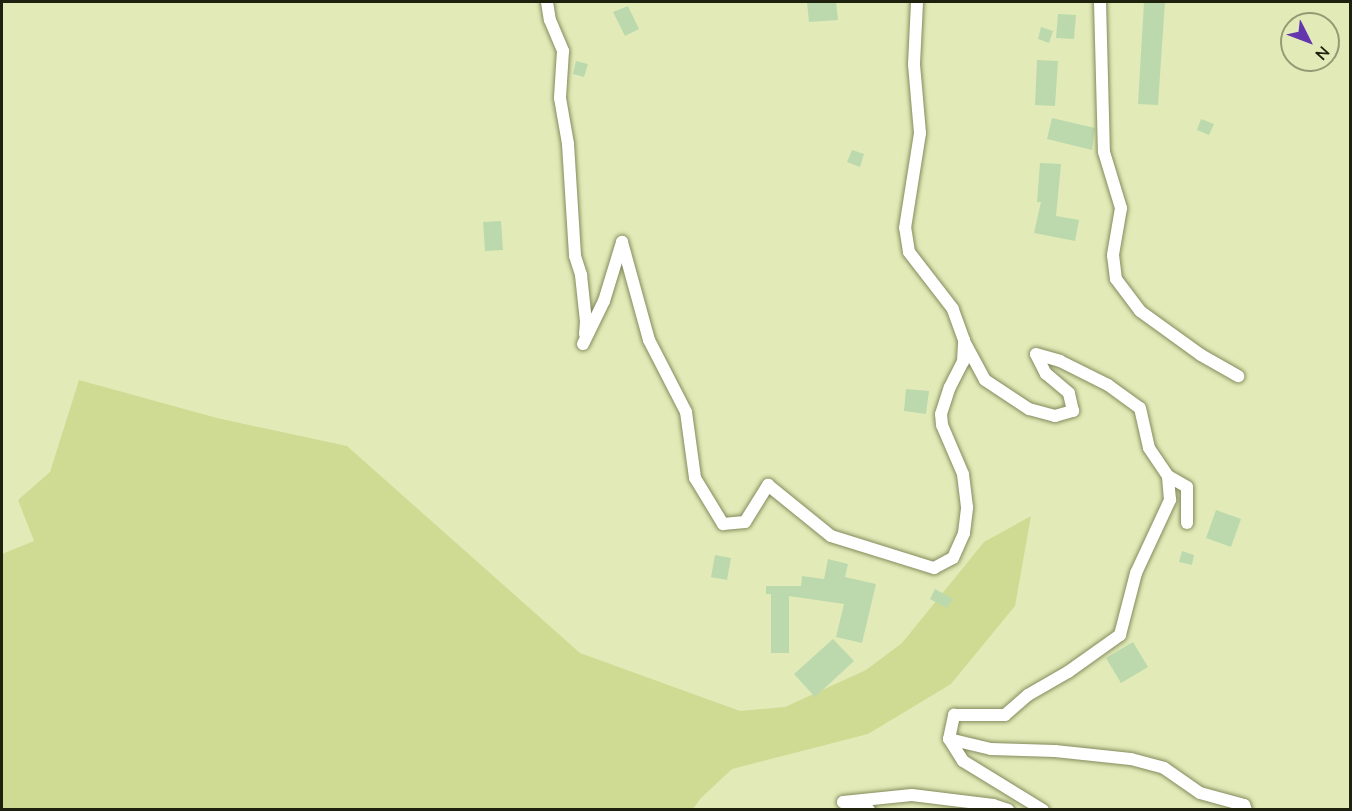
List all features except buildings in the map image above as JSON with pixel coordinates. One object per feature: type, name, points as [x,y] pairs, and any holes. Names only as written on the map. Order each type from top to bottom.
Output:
[{"type":"street","points":[[547,2],[550,20],[563,51],[560,98],[568,144],[575,256],[581,275],[586,322],[583,344],[604,301],[622,242],[649,340],[686,412],[695,478],[723,524],[745,522],[768,485],[831,536],[934,568],[953,558],[964,533],[967,507],[963,474],[942,425],[941,414],[950,387],[963,362],[964,340]]},
{"type":"street","points":[[917,2],[914,64],[920,133],[905,228],[909,252],[953,309],[964,340],[984,380],[1029,409],[1055,416],[1073,411],[1069,393],[1046,374],[1036,354],[1060,361],[1108,385],[1140,408],[1149,447],[1168,476],[1187,487],[1187,523]]},
{"type":"street","points":[[1100,2],[1104,152],[1121,208],[1113,255],[1116,279],[1140,311],[1201,355],[1238,376]]},
{"type":"street","points":[[1043,810],[963,761],[949,739],[954,714],[1005,715],[1028,695],[1068,672],[1120,635],[1136,573],[1170,500],[1168,476]]},
{"type":"street","points":[[949,739],[991,749],[1055,751],[1131,759],[1164,768],[1200,793],[1244,805],[1246,810]]},
{"type":"street","points":[[869,810],[843,802],[912,795],[993,805],[1008,810]]},
{"type":"green space","points":[[79,380],[217,418],[347,446],[580,653],[740,711],[785,707],[866,670],[902,643],[984,542],[1031,516],[1015,606],[951,684],[868,734],[732,769],[700,799],[693,809],[2,810],[2,554],[34,541],[18,500],[50,472]]}]
